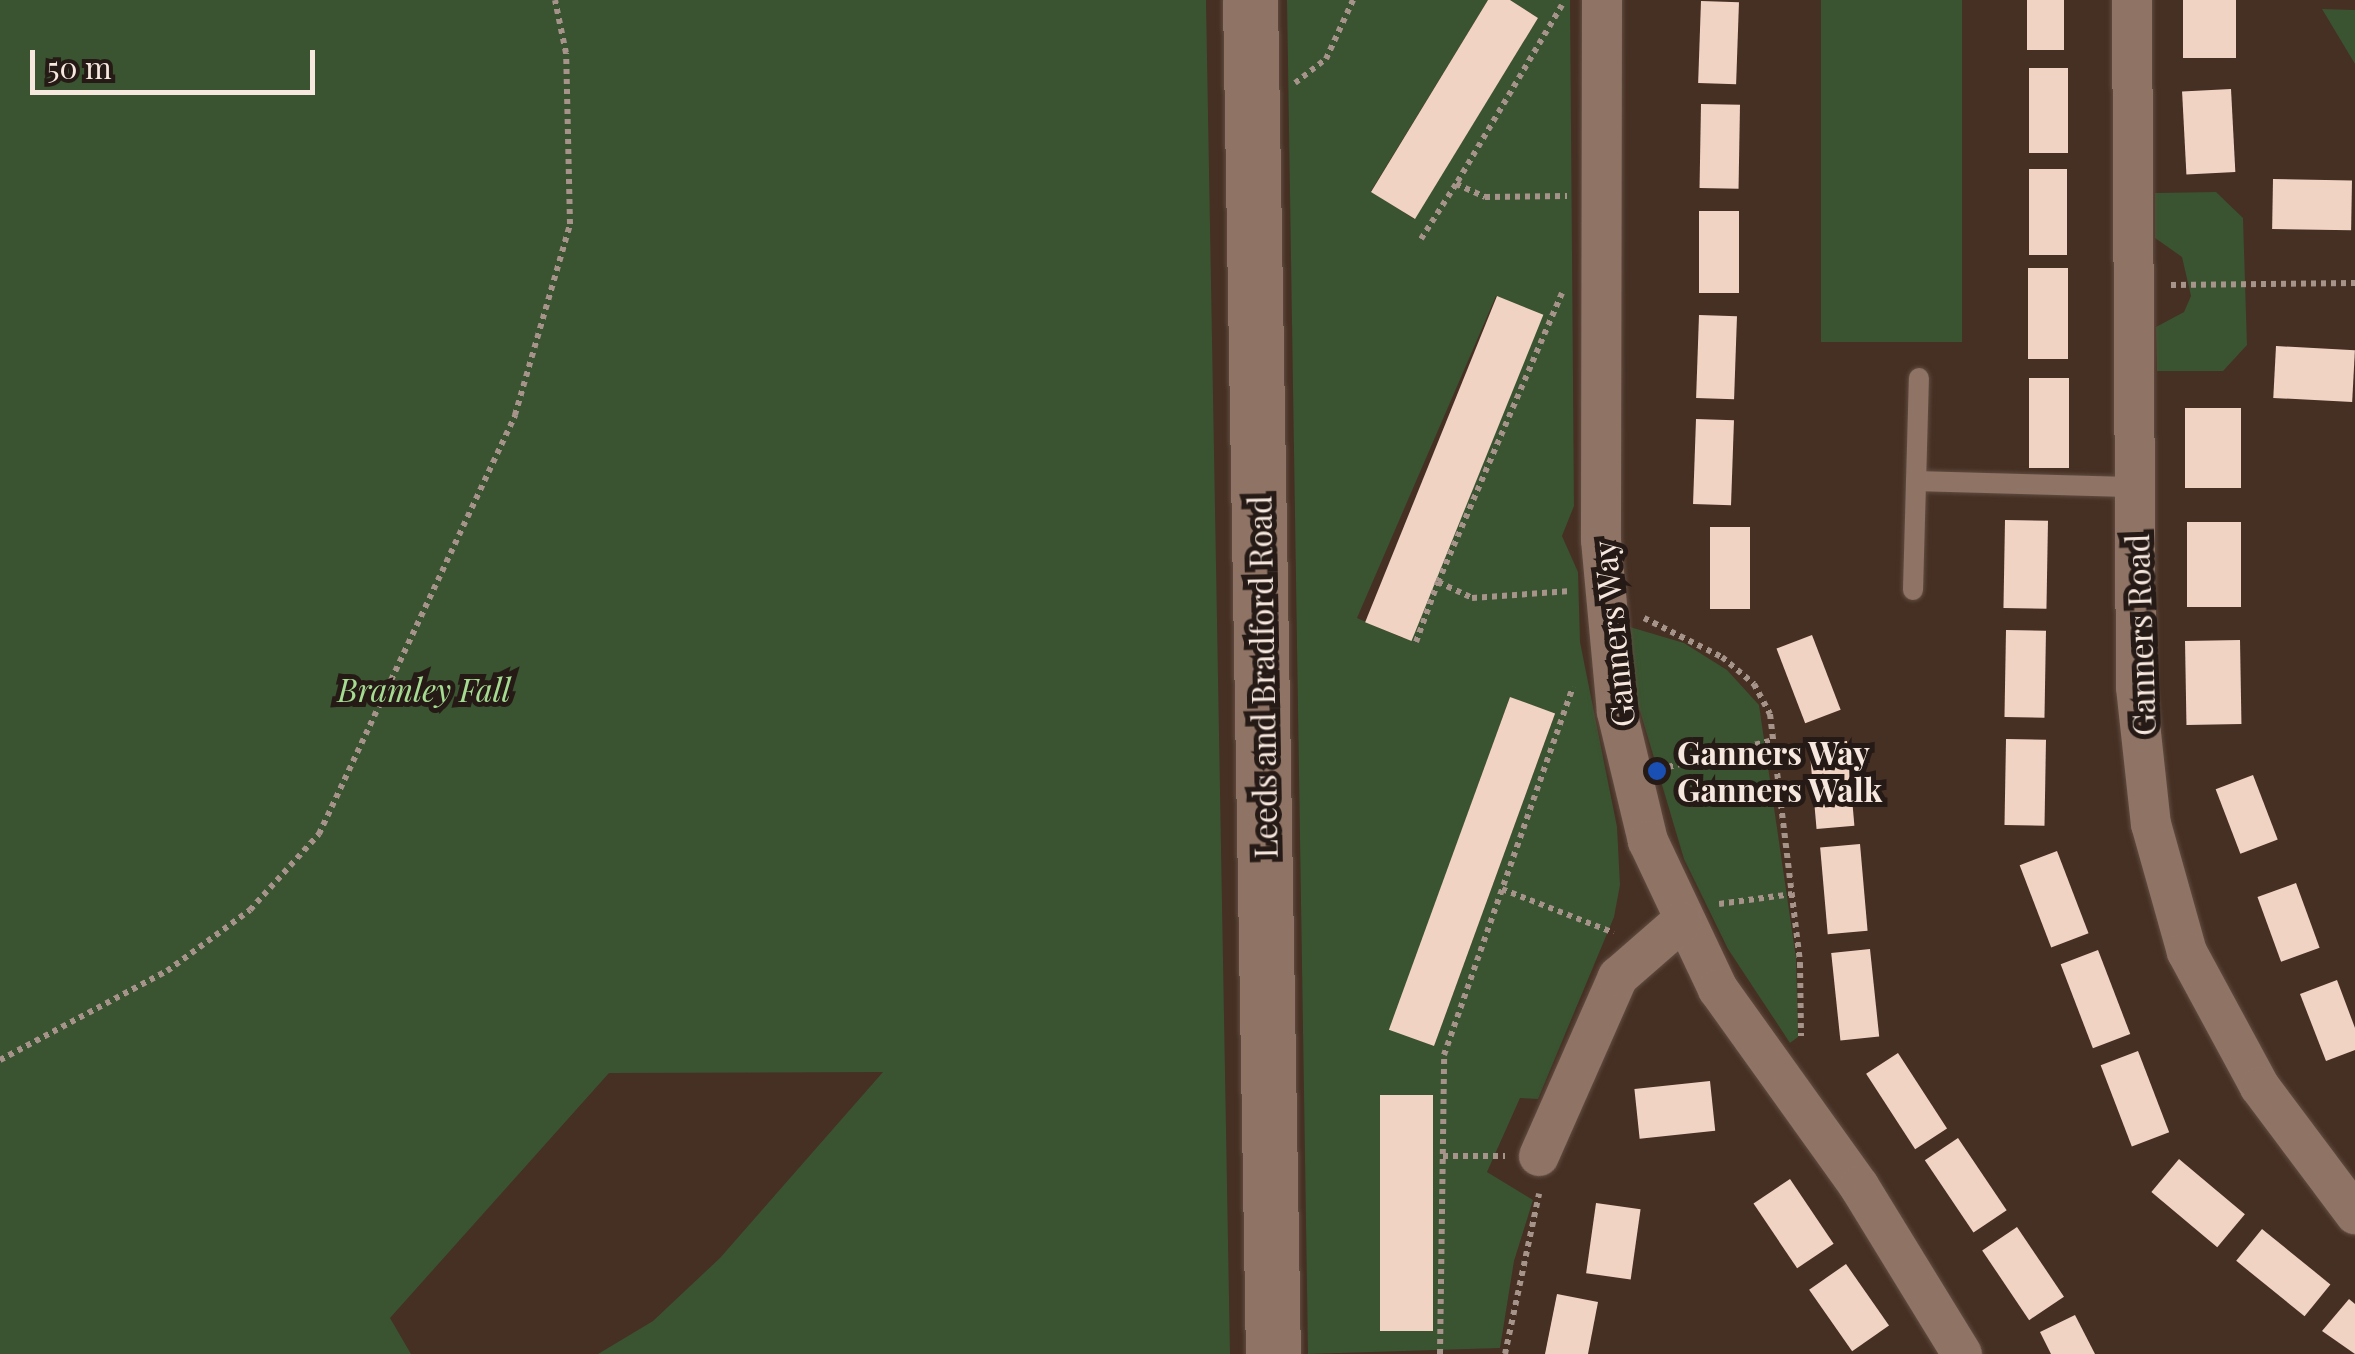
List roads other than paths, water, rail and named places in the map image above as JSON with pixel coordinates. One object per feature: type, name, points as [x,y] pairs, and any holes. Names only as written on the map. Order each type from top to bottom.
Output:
[{"type":"main road","name":"Leeds and Bradford Road","points":[[1250,0],[1273,1354]]},
{"type":"street","name":"Ganners Way","points":[[1602,0],[1601,540],[1614,679],[1667,935],[1718,989],[1859,1186],[1962,1354]]},
{"type":"street","name":"Ganners Road","points":[[2132,0],[2136,687],[2151,824],[2188,952],[2260,1086],[2355,1214]]},
{"type":"street","points":[[1539,1156],[1618,978],[1667,935]]},
{"type":"lane","points":[[1912,590],[1919,378]]},
{"type":"lane","points":[[1916,481],[2136,487]]},
{"type":"place","name":"Ganners Way Ganners Walk","points":[[1657,771]]},
{"type":"park label","name":"Bramley Fall","points":[[424,689]]}]
